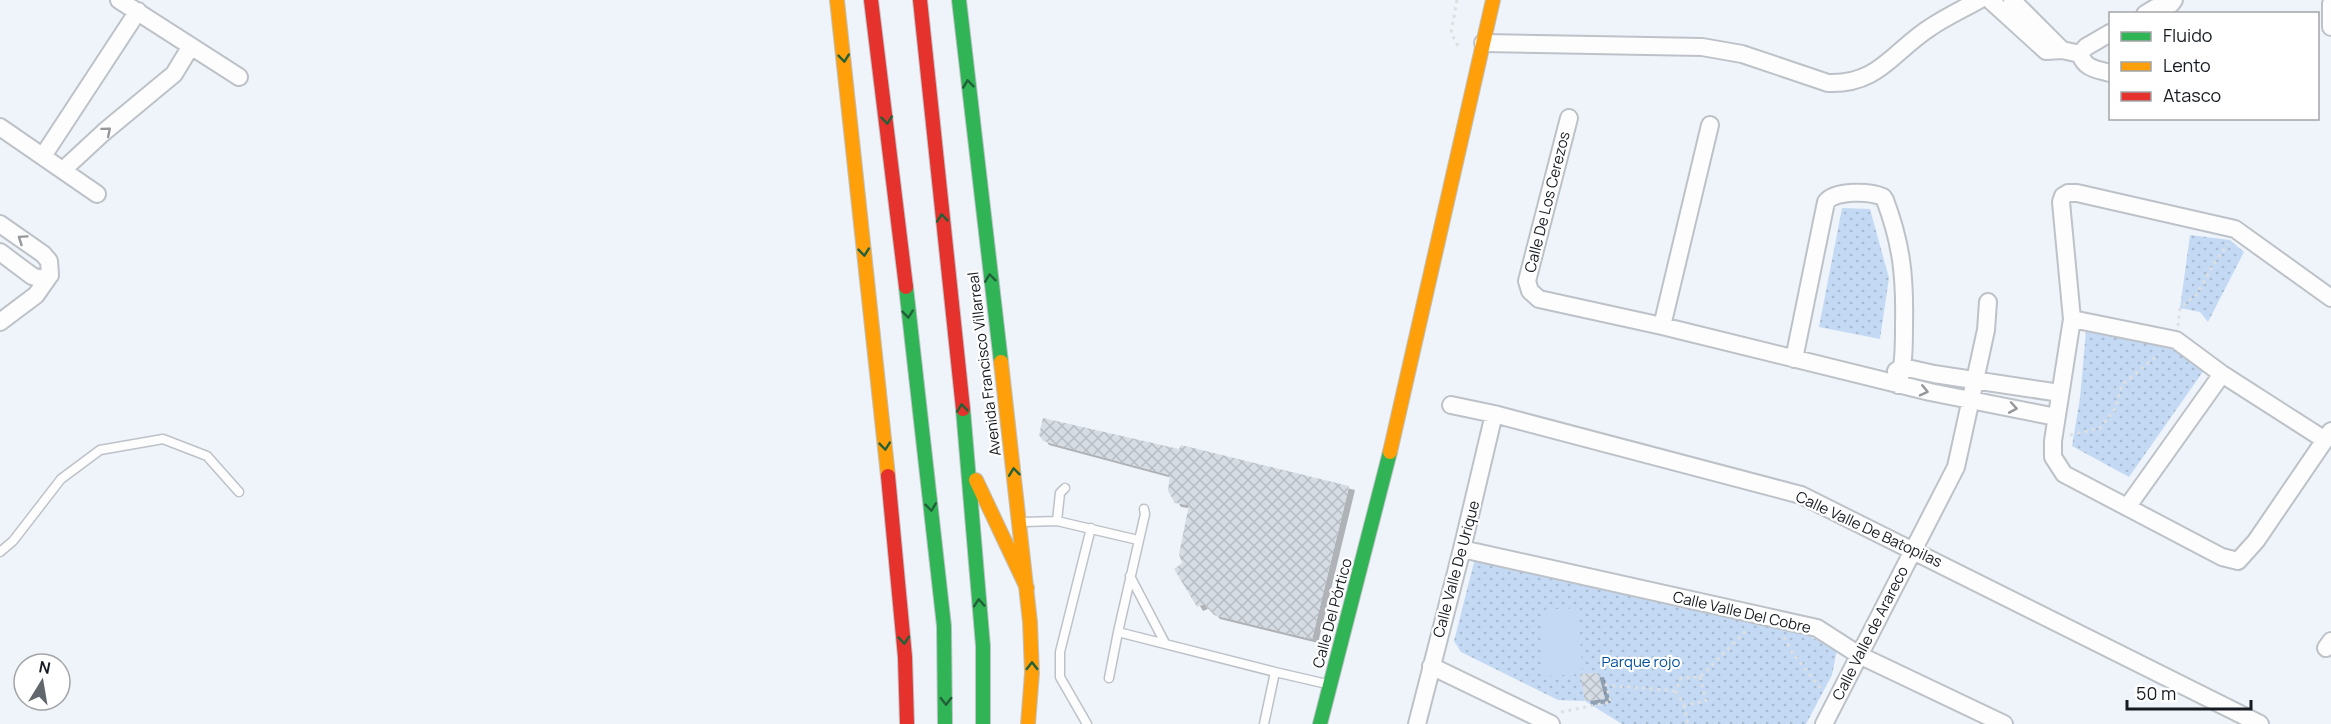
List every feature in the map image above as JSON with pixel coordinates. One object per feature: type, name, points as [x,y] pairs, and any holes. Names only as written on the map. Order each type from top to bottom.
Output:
[{"type":"main road","points":[[837,0],[899,582],[907,724]]},
{"type":"main road","points":[[857,0],[884,97]]},
{"type":"main road","points":[[871,0],[944,626],[945,724]]},
{"type":"main road","name":"Avenida Francisco Villarreal","points":[[920,0],[928,96],[968,464],[982,648],[983,724]]},
{"type":"main road","points":[[928,96],[930,0]]},
{"type":"main road","name":"Avenida Francisco Villarreal","points":[[959,0],[1027,588],[1032,651],[1032,695],[1028,724]]},
{"type":"main road","name":"Calle Del Pórtico","points":[[1320,724],[1376,511],[1493,0]]},
{"type":"main road","points":[[968,464],[1027,588]]},
{"type":"street","points":[[119,0],[239,77]]},
{"type":"street","points":[[1483,42],[1702,46],[1742,54],[1828,83],[1842,83],[1873,74],[1930,27],[1980,0]]},
{"type":"street","points":[[1990,0],[2046,51],[2062,50],[2080,54]]},
{"type":"street","points":[[2012,0],[2062,50]]},
{"type":"street","points":[[2331,4],[2331,27]]},
{"type":"street","points":[[2148,12],[2155,8],[2175,6]]},
{"type":"street","points":[[43,156],[138,11]]},
{"type":"street","points":[[2080,54],[2086,47],[2109,34]]},
{"type":"street","points":[[63,170],[104,132],[174,74],[191,46]]},
{"type":"street","points":[[2080,54],[2083,63],[2090,68],[2109,73]]},
{"type":"street","name":"Calle De Los Cerezos","points":[[1569,118],[1527,281],[1528,288],[1539,299],[1662,326],[1898,385],[2056,417]]},
{"type":"street","points":[[1662,326],[1710,125]]},
{"type":"street","points":[[0,127],[98,194]]},
{"type":"street","points":[[1794,359],[1826,202],[1828,198],[1838,193],[1876,194],[1883,196],[1885,200],[1902,255],[1903,367],[1898,385]]},
{"type":"street","points":[[2072,319],[2176,340],[2222,374],[2328,436],[2256,541],[2238,561],[2222,557],[2128,506],[2072,480],[2059,468],[2053,457],[2056,417],[2072,319],[2061,202],[2063,196],[2068,193],[2077,193],[2235,229],[2331,298]]},
{"type":"street","points":[[0,224],[43,254],[49,261],[50,275],[36,295],[0,322]]},
{"type":"street","points":[[0,252],[32,276],[41,279],[50,275]]},
{"type":"street","name":"Calle Valle de Arareco","points":[[1824,724],[1956,466],[1986,330],[1988,302]]},
{"type":"street","points":[[1878,379],[1903,367],[2060,393]]},
{"type":"street","points":[[2128,506],[2222,374]]},
{"type":"street","name":"Calle Valle De Batopilas","points":[[1451,405],[1494,414],[1801,495],[2257,723]]},
{"type":"street","name":"Calle Valle De Urique","points":[[1417,724],[1494,414]]},
{"type":"street","name":"Calle Valle Del Cobre","points":[[1462,549],[1817,628],[1859,655],[1970,716],[2004,724]]},
{"type":"street","points":[[1431,666],[1551,724]]},
{"type":"lane","points":[[0,552],[13,541],[61,479],[100,450],[163,439],[207,456],[239,492]]},
{"type":"lane","points":[[1058,521],[1060,493],[1065,488]]},
{"type":"lane","points":[[1109,678],[1145,514],[1144,508]]},
{"type":"lane","points":[[1020,522],[1058,521],[1138,540]]},
{"type":"lane","points":[[1087,724],[1060,677],[1059,668],[1060,652],[1091,528]]},
{"type":"lane","points":[[1130,576],[1165,643]]},
{"type":"lane","points":[[1118,632],[1330,685]]},
{"type":"lane","points":[[1264,724],[1275,672]]},
{"type":"path","points":[[1457,0],[1451,33],[1458,46],[1483,42]]},
{"type":"path","points":[[1676,691],[1681,678],[1700,677],[1752,625]]},
{"type":"path","points":[[1780,630],[1792,652],[1823,692]]},
{"type":"path","points":[[1684,705],[1706,700],[1700,677]]},
{"type":"path","points":[[1535,716],[1611,702],[1606,685],[1676,691]]},
{"type":"path","points":[[1676,691],[1684,705],[1688,724]]},
{"type":"green space","points":[[1842,208],[1870,209],[1889,278],[1880,339],[1819,327]]},
{"type":"green space","points":[[2190,235],[2230,240],[2244,252],[2208,322],[2200,312],[2180,308]]},
{"type":"green space","points":[[2086,330],[2185,352],[2207,366],[2129,477],[2072,446],[2080,398]]},
{"type":"green space","name":"Parque rojo","points":[[1475,558],[1805,634],[1837,650],[1832,675],[1806,724],[1622,724],[1585,701],[1558,700],[1461,652],[1454,641]]},
{"type":"green space","points":[[1579,608],[1582,674],[1544,676],[1541,610]]},
{"type":"building","points":[[1043,418],[1179,449],[1181,445],[1349,486],[1312,639],[1214,615],[1204,604],[1197,607],[1174,569],[1182,563],[1179,554],[1189,505],[1175,503],[1168,491],[1170,475],[1043,441],[1039,435]]},
{"type":"building","points":[[1598,673],[1605,699],[1585,701],[1580,674]]},
{"type":"traffic: fast","points":[[959,0],[1001,362]]},
{"type":"traffic: fast","points":[[906,287],[944,626],[945,724]]},
{"type":"traffic: fast","points":[[963,409],[983,646],[983,724]]},
{"type":"traffic: fast","points":[[1320,724],[1390,452]]},
{"type":"traffic: slow","points":[[837,0],[888,476]]},
{"type":"traffic: slow","points":[[1390,452],[1493,0]]},
{"type":"traffic: slow","points":[[1001,362],[1030,622],[1032,673],[1028,724]]},
{"type":"traffic: slow","points":[[976,480],[1027,588]]},
{"type":"traffic: jam","points":[[871,0],[906,287]]},
{"type":"traffic: jam","points":[[920,0],[963,409]]},
{"type":"traffic: jam","points":[[888,476],[905,657],[907,724]]}]
